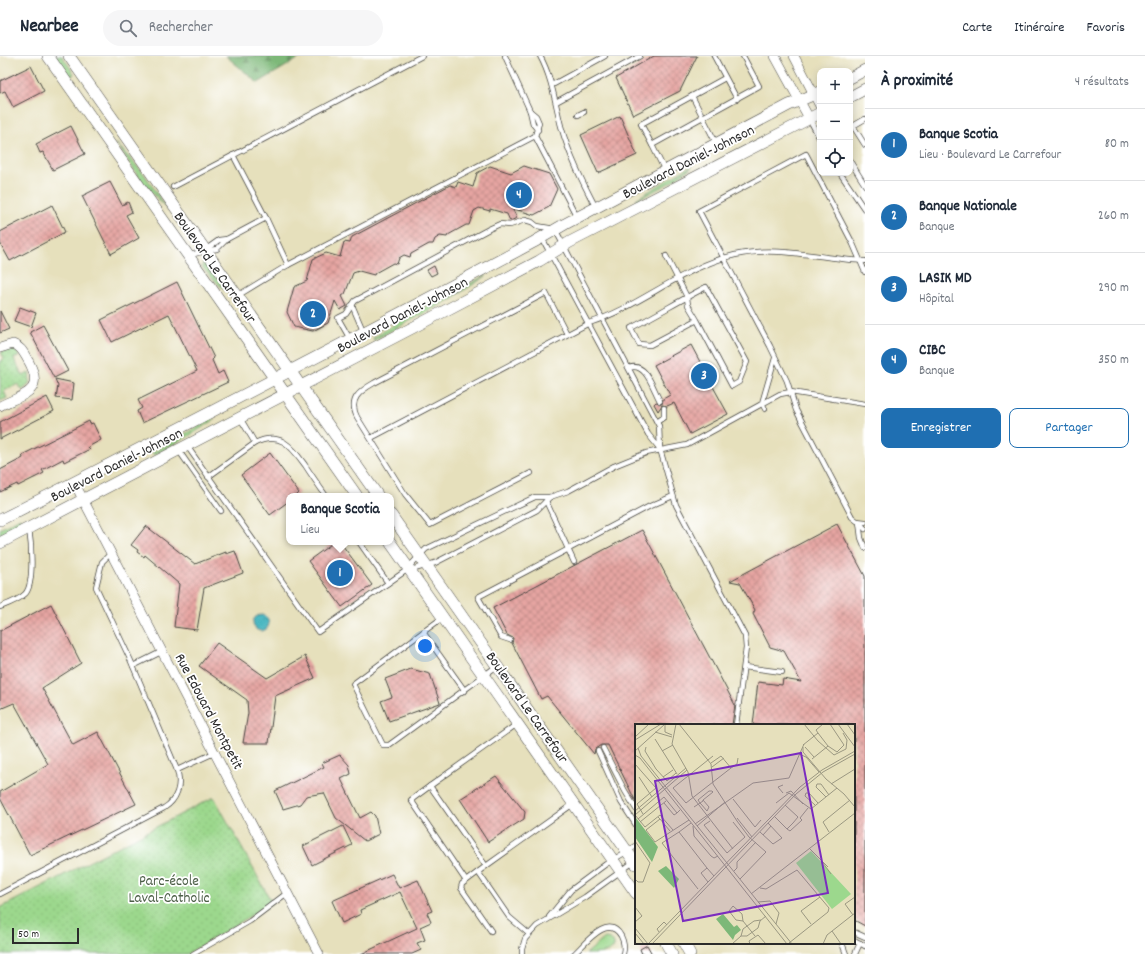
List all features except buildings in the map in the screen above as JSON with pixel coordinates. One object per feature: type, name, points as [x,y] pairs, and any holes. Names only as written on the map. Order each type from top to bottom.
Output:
[{"type":"street","name":"Boulevard Le Carrefour","points":[[48,56],[286,395],[352,493]]},
{"type":"street","name":"Boulevard Le Carrefour","points":[[69,56],[204,251],[376,493]]},
{"type":"street","points":[[775,56],[809,118]]},
{"type":"street","points":[[794,56],[817,93]]},
{"type":"street","points":[[853,76],[865,70]]},
{"type":"street","points":[[853,95],[865,89]]},
{"type":"street","name":"Boulevard Daniel-Johnson","points":[[0,520],[290,372],[542,238],[577,217],[817,93]]},
{"type":"street","name":"Boulevard Daniel-Johnson","points":[[0,543],[286,395],[564,246],[817,114]]},
{"type":"street","points":[[0,348],[13,344],[20,348],[34,372],[36,379],[30,390],[0,406]]},
{"type":"street","name":"Rue Edouard Montpetit","points":[[74,482],[110,554],[319,954]]},
{"type":"street","name":"Boulevard Le Carrefour","points":[[394,519],[497,666],[632,848],[635,862]]},
{"type":"street","name":"Boulevard Le Carrefour","points":[[392,545],[408,570],[575,803],[635,891]]},
{"type":"street","points":[[667,944],[672,954]]},
{"type":"street","points":[[685,944],[690,954]]},
{"type":"lane","points":[[173,186],[422,56]]},
{"type":"lane","points":[[236,296],[288,265],[535,136],[539,123],[536,116],[530,111],[505,56]]},
{"type":"lane","points":[[540,56],[552,85],[562,127],[576,167],[596,208]]},
{"type":"lane","points":[[552,85],[605,56]]},
{"type":"lane","points":[[556,102],[640,56]]},
{"type":"lane","points":[[714,56],[737,99]]},
{"type":"lane","points":[[652,145],[759,86],[743,56]]},
{"type":"lane","points":[[666,171],[641,124],[726,78]]},
{"type":"lane","points":[[692,96],[717,144]]},
{"type":"lane","points":[[578,115],[584,112]]},
{"type":"lane","points":[[809,118],[817,133]]},
{"type":"lane","points":[[865,119],[853,126],[865,145]]},
{"type":"lane","points":[[535,136],[577,217]]},
{"type":"lane","points":[[865,272],[863,261],[806,154],[699,211],[775,358],[796,410],[852,517],[859,522],[865,530]]},
{"type":"lane","points":[[233,155],[266,218],[288,265]]},
{"type":"lane","points":[[853,166],[865,185]]},
{"type":"lane","points":[[842,176],[864,208]]},
{"type":"lane","points":[[188,256],[217,249],[227,239],[266,218]]},
{"type":"lane","points":[[350,340],[338,318],[346,314],[358,299],[497,225],[512,225],[525,220],[532,222],[537,226],[555,229],[657,422],[660,429],[660,449],[673,496],[742,631],[746,644],[736,724]]},
{"type":"lane","points":[[542,238],[649,436],[660,449]]},
{"type":"lane","points":[[371,438],[567,334],[603,318],[677,278],[724,258],[745,253],[772,252],[863,261]]},
{"type":"lane","points":[[666,256],[687,297],[688,305],[697,320],[732,386],[739,382],[746,362],[706,287],[687,297],[678,304],[631,328],[639,344],[650,346],[697,320]]},
{"type":"lane","points":[[531,473],[430,525],[405,494],[354,412],[354,399],[359,391],[546,293],[567,334]]},
{"type":"lane","points":[[352,306],[364,333]]},
{"type":"lane","points":[[765,409],[762,403],[775,358]]},
{"type":"lane","points":[[629,368],[636,366],[642,369],[660,401]]},
{"type":"lane","points":[[183,448],[208,476],[318,632],[408,570],[430,547],[535,498],[550,497],[577,487],[614,466],[660,449],[687,445],[780,394],[790,392],[865,404]]},
{"type":"lane","points":[[657,422],[664,417],[664,408]]},
{"type":"lane","points":[[240,418],[255,443]]},
{"type":"lane","points":[[208,476],[255,443],[263,439],[273,438],[290,446],[324,493]]},
{"type":"lane","points":[[183,448],[221,511]]},
{"type":"lane","points":[[510,640],[501,637],[478,597],[650,506],[673,496]]},
{"type":"lane","points":[[408,570],[435,563],[537,510],[550,497]]},
{"type":"lane","points":[[546,501],[574,562]]},
{"type":"lane","points":[[859,522],[865,522]]},
{"type":"lane","points":[[859,522],[861,538],[865,548]]},
{"type":"lane","points":[[0,607],[24,595],[28,589],[32,549],[29,528]]},
{"type":"lane","points":[[361,545],[388,583]]},
{"type":"lane","points":[[0,894],[169,805],[177,793],[180,780],[177,770],[133,666],[96,587],[102,562],[110,554]]},
{"type":"lane","points":[[443,617],[352,684],[383,745],[389,745],[465,691],[497,666]]},
{"type":"lane","points":[[423,632],[465,691]]},
{"type":"lane","points":[[133,666],[161,652]]},
{"type":"lane","points":[[744,667],[782,672]]},
{"type":"lane","points":[[466,881],[411,800],[518,723]]},
{"type":"lane","points":[[603,748],[624,791],[635,807]]},
{"type":"lane","points":[[598,751],[621,802],[635,823]]},
{"type":"lane","points":[[177,770],[214,753]]},
{"type":"lane","points":[[430,786],[486,866]]},
{"type":"lane","points":[[491,930],[461,888],[462,884],[575,803]]},
{"type":"lane","points":[[522,954],[523,944],[529,934],[548,918],[571,890],[632,848]]},
{"type":"lane","points":[[548,918],[568,908],[635,862]]},
{"type":"lane","points":[[478,872],[509,917],[529,934]]},
{"type":"lane","points":[[193,954],[250,920],[287,893]]},
{"type":"lane","points":[[574,954],[596,932],[607,927],[615,929],[621,936],[624,945],[623,954]]},
{"type":"lane","points":[[855,932],[865,936]]},
{"type":"lane","points":[[842,944],[846,954]]},
{"type":"lane","points":[[855,954],[863,944]]},
{"type":"green space","points":[[55,56],[62,56],[74,74],[70,77]]},
{"type":"green space","points":[[226,56],[303,56],[258,83]]},
{"type":"green space","points":[[116,143],[144,174],[168,210],[141,180]]},
{"type":"green space","points":[[691,166],[692,167],[671,182],[637,200],[636,199]]},
{"type":"green space","points":[[203,263],[206,263],[227,293],[202,267]]},
{"type":"green space","points":[[486,275],[449,300],[374,340],[373,338],[403,319]]},
{"type":"green space","points":[[10,349],[16,351],[20,355],[14,359],[23,376],[29,373],[30,381],[22,390],[18,384],[4,391],[7,398],[0,401],[0,361],[4,358],[1,352]]},
{"type":"green space","points":[[213,418],[214,420],[187,437],[154,455],[152,453]]},
{"type":"green space","points":[[20,518],[21,520],[0,535],[0,529]]},
{"type":"green space","name":"Parc-école Laval-Catholic","points":[[214,797],[272,903],[187,954],[0,954],[0,908]]},
{"type":"green space","points":[[605,938],[610,939],[614,943],[614,947],[612,949],[604,953],[586,954]]},
{"type":"water","points":[[258,615],[264,615],[269,620],[267,629],[264,631],[258,631],[253,626],[253,620]]},
{"type":"place","name":"CIBC","points":[[519,195]]},
{"type":"place","name":"Banque Nationale","points":[[313,314]]},
{"type":"place","name":"LASIK MD","points":[[704,376]]},
{"type":"place","name":"Banque Scotia","points":[[340,573]]}]
